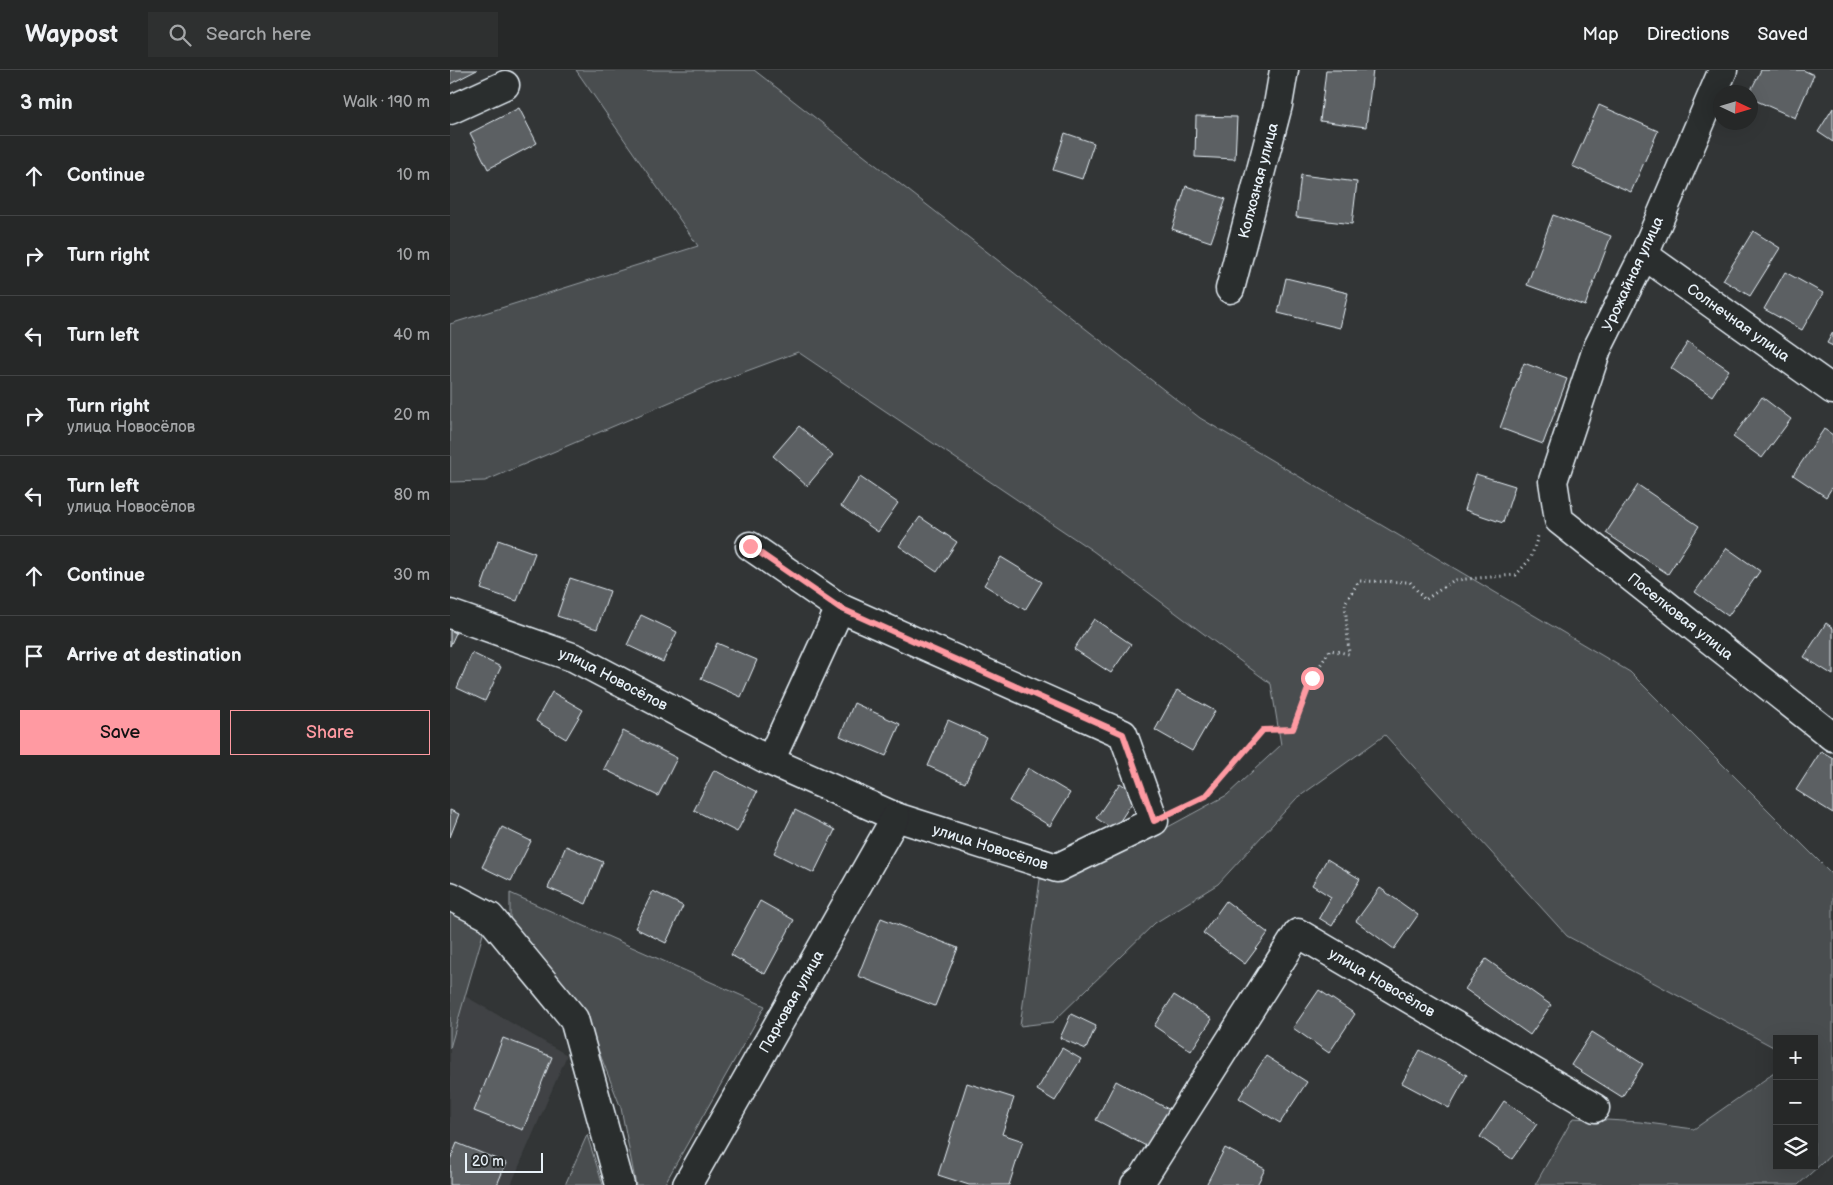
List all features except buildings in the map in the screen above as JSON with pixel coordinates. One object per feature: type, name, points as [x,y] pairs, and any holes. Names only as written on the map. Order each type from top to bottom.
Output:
[{"type":"street","name":"Колхозная улица","points":[[1230,289],[1278,105],[1284,70]]},
{"type":"street","name":"Урожайная улица","points":[[1553,481],[1596,349],[1644,255],[1723,70]]},
{"type":"street","points":[[450,110],[505,84]]},
{"type":"street","name":"Солнечная улица","points":[[1644,255],[1833,390]]},
{"type":"street","name":"Поселковая улица","points":[[1553,481],[1559,520],[1833,736]]},
{"type":"street","points":[[750,546],[840,608],[1123,734],[1154,821]]},
{"type":"street","points":[[770,761],[840,608]]},
{"type":"street","name":"улица Новосёлов","points":[[450,614],[575,658],[770,761],[896,817],[1057,868],[1154,821]]},
{"type":"street","name":"Парковая улица","points":[[687,1185],[896,817]]},
{"type":"street","points":[[450,896],[490,917],[574,1019],[620,1185]]},
{"type":"street","name":"улица Новосёлов","points":[[1135,1185],[1143,1178],[1298,933],[1595,1108]]},
{"type":"path","points":[[1154,821],[1206,796],[1263,730],[1293,729],[1312,678],[1330,650],[1349,654],[1345,603],[1359,581],[1410,582],[1425,600],[1454,580],[1516,574],[1531,558],[1540,529]]},
{"type":"shaded area","points":[[576,70],[754,70],[1200,418],[1630,672],[1833,875],[1833,1153],[1818,1167],[1818,1035],[1773,1035],[1773,1047],[1567,936],[1385,735],[1296,799],[1218,884],[1155,923],[1053,1022],[1020,1026],[1040,879],[1066,878],[1157,833],[1227,795],[1281,745],[1271,684],[1093,551],[798,352],[717,382],[485,481],[450,482],[450,324],[698,246]]},
{"type":"shaded area","points":[[510,893],[765,1006],[664,1185],[636,1185],[621,1108],[583,1011],[510,920]]},
{"type":"shaded area","points":[[450,909],[485,927],[450,1048]]},
{"type":"shaded area","points":[[465,996],[567,1055],[511,1185],[450,1185],[450,1048]]},
{"type":"shaded area","points":[[1773,1074],[1773,1170],[1814,1170],[1798,1185],[1535,1185],[1573,1118],[1640,1122],[1694,1129]]},
{"type":"shaded area","points":[[587,1135],[603,1185],[565,1185]]},
{"type":"route","points":[[750,546],[840,608],[1123,734],[1154,821],[1206,796],[1263,730],[1293,729],[1312,678]]}]
